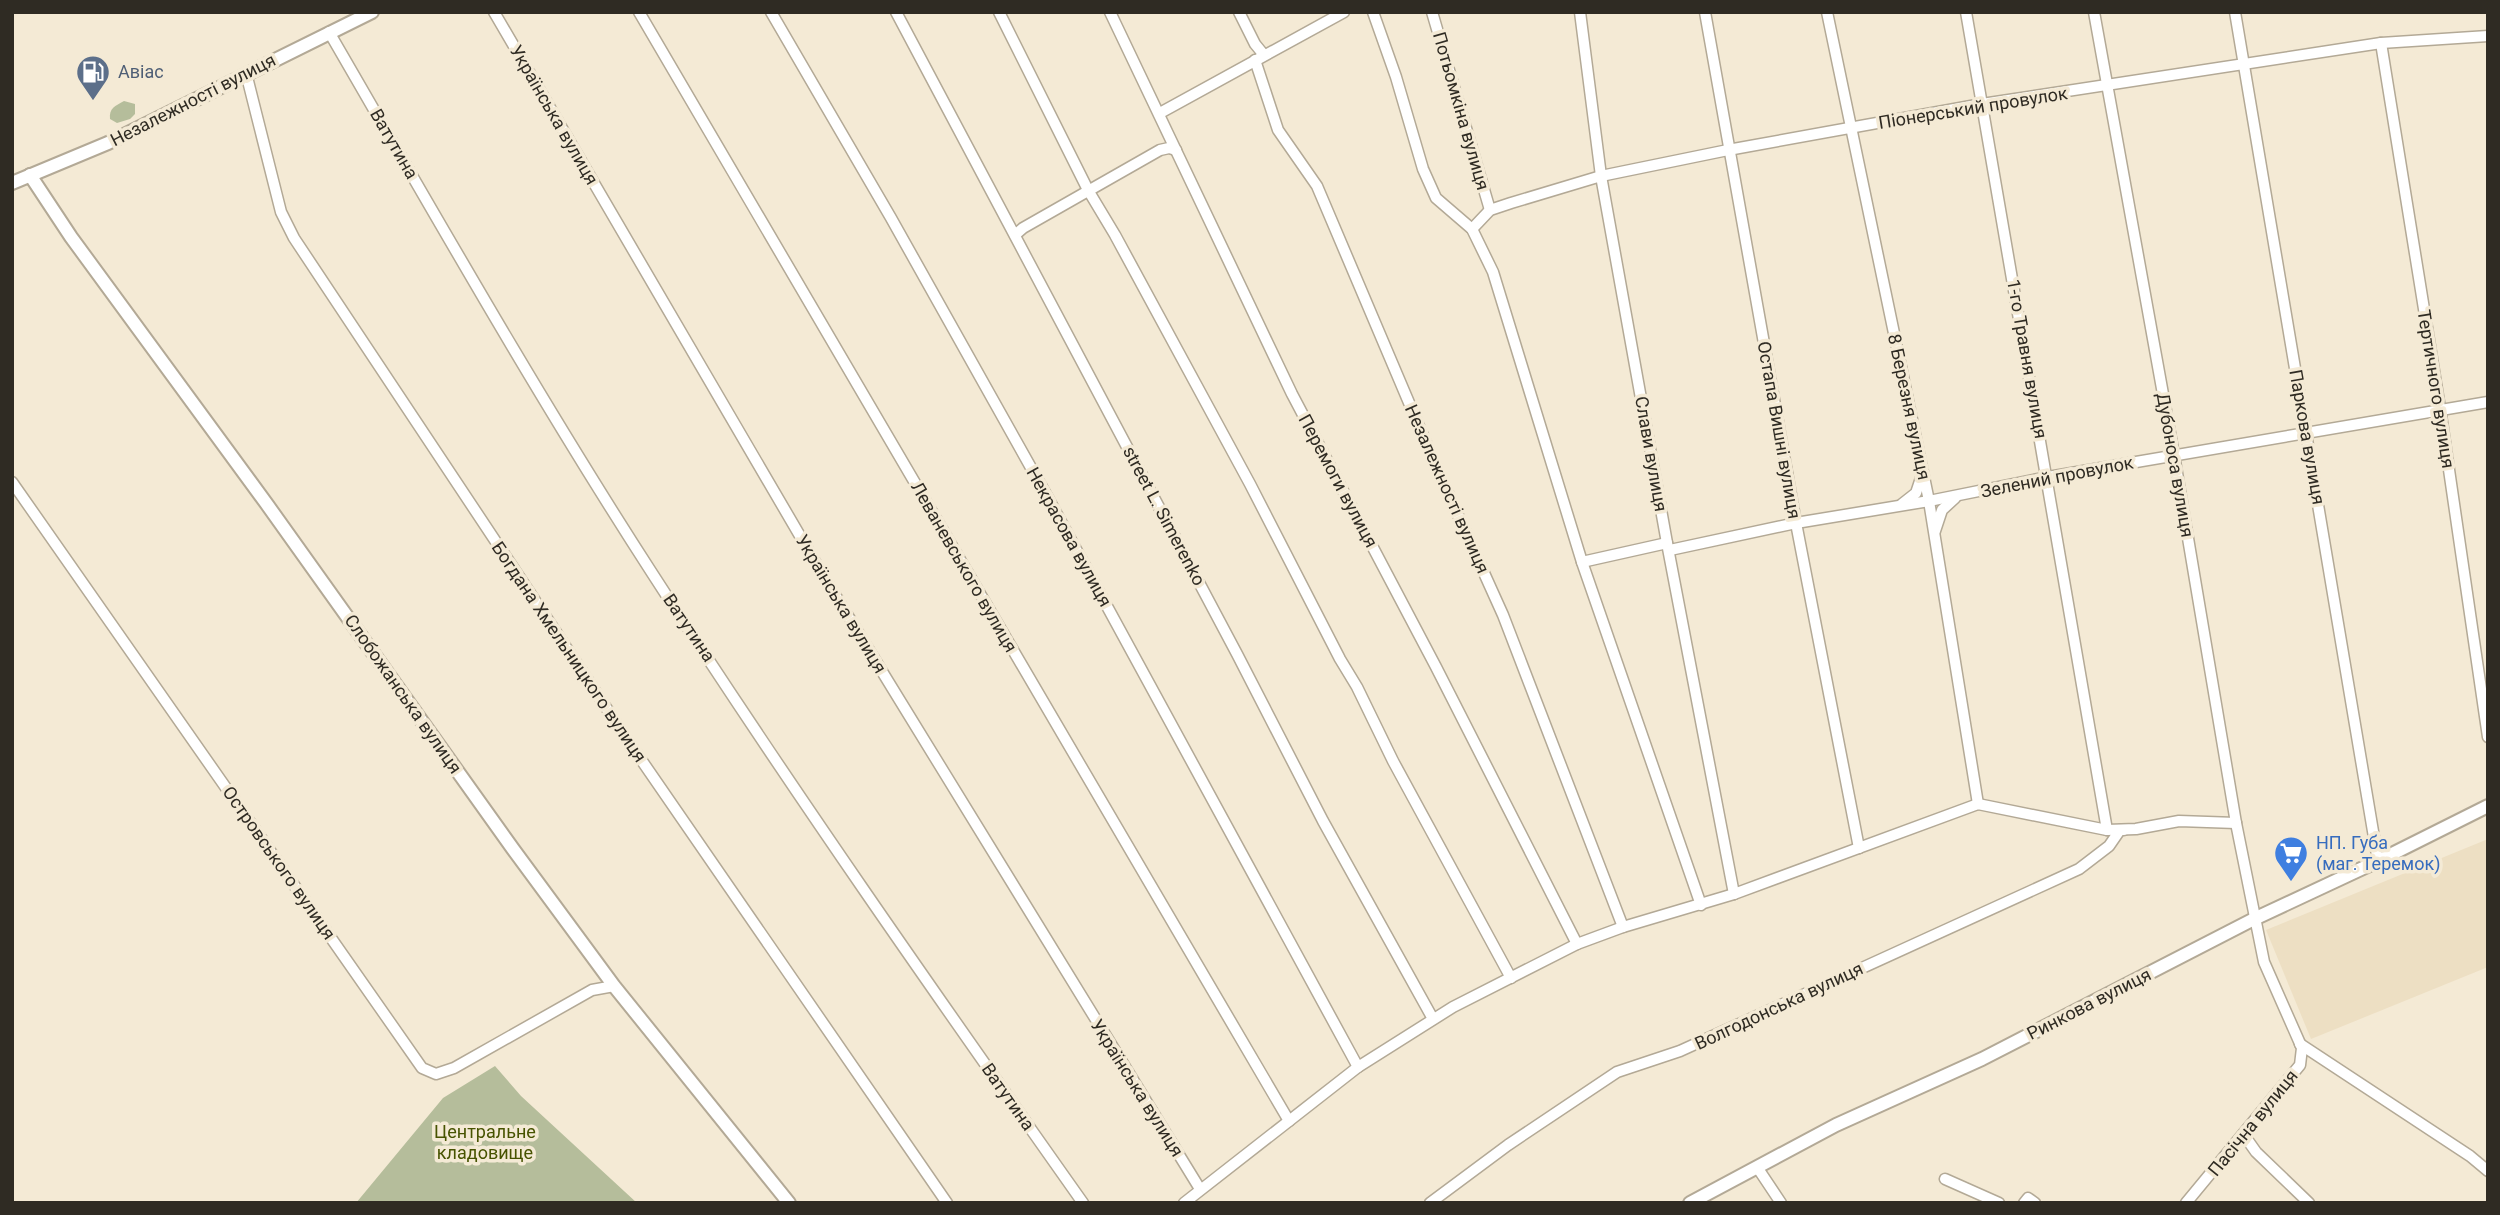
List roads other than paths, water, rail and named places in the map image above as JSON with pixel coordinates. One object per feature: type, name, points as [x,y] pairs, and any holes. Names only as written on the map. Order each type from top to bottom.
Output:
[{"type":"main road","name":"Незалежності вулиця","points":[[12,183],[106,144],[372,12]]},
{"type":"main road","name":"Слобожанська вулиця","points":[[30,176],[614,986],[789,1203]]},
{"type":"main road","name":"Ринкова вулиця","points":[[1690,1203],[1836,1125],[1982,1059],[2254,919],[2488,806]]},
{"type":"street","name":"Українська вулиця","points":[[494,12],[824,577],[1200,1189]]},
{"type":"street","name":"Леваневського вулиця","points":[[639,12],[1289,1121]]},
{"type":"street","name":"Некрасова вулиця","points":[[771,12],[891,218],[1048,498],[1358,1067]]},
{"type":"street","name":"street L. Simerenko","points":[[896,12],[1237,653],[1323,821],[1433,1019]]},
{"type":"street","points":[[999,12],[1088,190],[1244,473],[1393,761],[1511,978]]},
{"type":"street","name":"Перемоги вулиця","points":[[1110,12],[1292,394],[1436,667],[1577,944]]},
{"type":"street","name":"Незалежності вулиця","points":[[1238,12],[1260,57],[1278,130],[1317,186],[1432,458],[1503,615],[1623,928]]},
{"type":"street","points":[[1160,113],[1344,12]]},
{"type":"street","points":[[1373,12],[1396,77],[1423,169],[1436,198],[1472,229],[1493,272],[1582,562],[1701,905]]},
{"type":"street","name":"Потьомкіна вулиця","points":[[1432,12],[1490,210]]},
{"type":"street","name":"Слави вулиця","points":[[1580,12],[1601,176],[1734,894]]},
{"type":"street","name":"Остапа Вишні вулиця","points":[[1705,12],[1796,523],[1859,848]]},
{"type":"street","name":"8 Березня вулиця","points":[[1827,12],[1929,502],[1978,804]]},
{"type":"street","name":"1-го Травня вулиця","points":[[1966,12],[2107,830]]},
{"type":"street","name":"Дубоноса вулиця","points":[[2094,12],[2254,919]]},
{"type":"street","name":"Паркова вулиця","points":[[2235,12],[2378,861]]},
{"type":"street","name":"Ватутина","points":[[328,32],[652,573],[785,776],[1083,1203]]},
{"type":"street","name":"Піонерський провулок","points":[[1472,229],[1490,210],[1601,176],[1728,149],[1982,104],[2381,43],[2488,36]]},
{"type":"street","name":"Тертичного вулиця","points":[[2381,43],[2440,408],[2488,737]]},
{"type":"street","name":"Богдана Хмельницкого вулиця","points":[[246,73],[281,212],[294,238],[616,722],[947,1203]]},
{"type":"street","points":[[1015,235],[1160,150],[1176,150]]},
{"type":"street","name":"Зелений провулок","points":[[1582,562],[1929,502],[2048,477],[2440,408],[2488,402]]},
{"type":"street","points":[[1897,506],[1907,502],[1916,493],[1923,471]]},
{"type":"street","name":"Островського вулиця","points":[[12,482],[422,1068],[436,1074],[454,1068],[592,990],[614,986]]},
{"type":"street","points":[[1934,535],[1942,510],[1959,495]]},
{"type":"street","points":[[1184,1203],[1358,1067],[1433,1019],[1577,944],[1734,894],[1978,804],[2107,830],[2136,829],[2179,821],[2236,823]]},
{"type":"street","name":"Волгодонська вулиця","points":[[1430,1203],[1508,1145],[1617,1072],[1680,1051],[2078,869],[2109,846],[2120,831],[2136,829]]},
{"type":"street","name":"Пасічна вулиця","points":[[2186,1203],[2301,1065],[2300,1044],[2264,962],[2254,919]]},
{"type":"street","points":[[2300,1044],[2470,1156],[2488,1171]]},
{"type":"street","points":[[2244,1135],[2256,1152],[2309,1203]]},
{"type":"street","points":[[1757,1167],[1781,1203]]},
{"type":"street","points":[[1945,1179],[1998,1203]]},
{"type":"street","points":[[2024,1203],[2028,1198],[2035,1203]]},
{"type":"place","name":"Авіас","points":[[93,102]]},
{"type":"place","name":"НП. Губа (маг. Теремок)","points":[[2291,883]]},
{"type":"park label","name":"Центральне кладовище","points":[[485,1142]]}]
